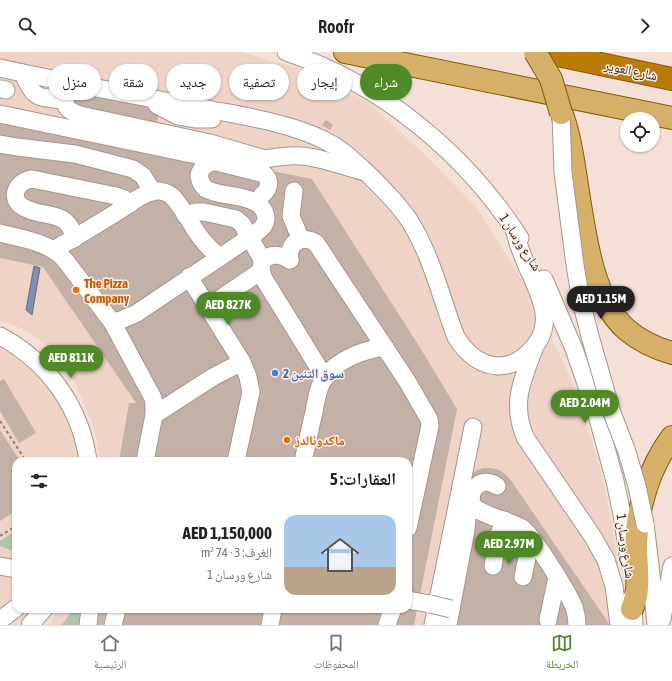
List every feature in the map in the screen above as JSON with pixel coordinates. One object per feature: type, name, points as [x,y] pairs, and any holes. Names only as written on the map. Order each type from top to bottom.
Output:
[{"type":"highway","name":"شارع العوير","points":[[543,52],[672,79]]},
{"type":"main road","points":[[345,52],[672,118]]},
{"type":"main road","points":[[536,52],[551,79],[570,145],[590,256],[594,273],[606,303],[616,318],[626,329],[652,346],[672,353]]},
{"type":"main road","points":[[628,620],[636,601],[636,547],[637,525],[640,508],[657,463],[672,437]]},
{"type":"street","name":"شارع ورسان 1","points":[[286,52],[316,63],[374,93],[426,132],[450,154],[488,194],[514,229],[537,266],[548,286],[572,343],[597,414],[615,481],[622,514],[631,579],[628,620]]},
{"type":"street","points":[[0,68],[292,127],[324,140],[353,159],[396,202],[419,237],[428,255],[456,338],[467,352],[483,363],[499,366],[516,362],[535,347]]},
{"type":"street","points":[[23,73],[28,87],[35,94],[48,98]]},
{"type":"street","points":[[101,94],[159,106],[172,114],[186,118],[211,120],[238,115]]},
{"type":"street","points":[[64,100],[67,108],[71,112],[80,116],[210,143],[265,159]]},
{"type":"street","points":[[561,113],[563,172],[581,300],[612,413],[626,449],[635,479],[645,524],[656,625]]},
{"type":"street","points":[[0,114],[216,159],[241,162],[302,156],[313,157],[365,172]]},
{"type":"street","points":[[182,138],[186,118]]},
{"type":"street","points":[[0,144],[75,154],[133,169],[143,176],[153,192]]},
{"type":"street","points":[[112,322],[137,313],[189,277],[250,238],[264,227],[266,215],[262,207],[251,200],[205,188],[200,180],[200,171],[203,166],[212,162],[260,172],[269,180],[268,189],[262,194]]},
{"type":"street","points":[[74,239],[73,231],[63,220],[53,215],[27,209],[19,204],[15,195],[16,190],[22,182],[32,179],[98,192],[124,198],[130,204]]},
{"type":"street","points":[[53,250],[74,239],[130,204],[157,191],[167,193],[175,200],[201,240],[210,250],[220,257]]},
{"type":"street","points":[[294,191],[291,216],[301,240]]},
{"type":"street","points":[[98,192],[108,205],[110,216]]},
{"type":"street","points":[[185,215],[196,212],[204,212],[236,219],[242,224],[250,238],[262,266],[264,279],[324,378]]},
{"type":"street","points":[[514,229],[521,252],[536,285],[543,305],[544,324],[543,332],[535,347],[518,396],[521,427],[525,437],[603,554],[628,620]]},
{"type":"street","points":[[0,233],[45,246],[61,256],[112,322],[153,398],[154,415],[145,457]]},
{"type":"street","points":[[208,306],[262,266],[270,256],[284,256],[290,260],[290,250],[296,242],[306,239],[311,240],[319,247],[407,381],[430,423],[412,509]]},
{"type":"street","points":[[189,277],[242,362],[248,377],[251,392],[237,457]]},
{"type":"street","points":[[0,336],[25,352],[38,363],[61,390],[77,421],[87,457]]},
{"type":"street","points":[[304,457],[317,394],[324,378],[340,363],[351,357],[368,350],[385,347]]},
{"type":"street","points":[[154,415],[213,377],[242,362]]},
{"type":"street","points":[[433,625],[473,427]]},
{"type":"street","points":[[412,601],[430,604],[450,617],[466,530],[466,488],[478,475],[490,475],[495,477],[500,485],[488,482],[479,484],[473,491],[471,500],[472,505],[479,511],[524,529],[574,605],[577,625]]},
{"type":"street","points":[[493,566],[498,537],[504,520]]},
{"type":"street","points":[[523,577],[531,538]]},
{"type":"street","points":[[660,625],[672,566]]},
{"type":"street","points":[[548,620],[557,577]]},
{"type":"street","points":[[0,620],[12,611]]},
{"type":"street","points":[[88,625],[90,613]]},
{"type":"street","points":[[113,625],[116,613]]},
{"type":"street","points":[[270,625],[272,613]]},
{"type":"street","points":[[387,625],[392,613]]},
{"type":"path","points":[[0,421],[23,457]]},
{"type":"path","points":[[0,536],[12,529]]},
{"type":"shaded area","points":[[0,52],[241,52],[282,64],[229,64],[229,100],[289,100],[289,66],[297,68],[297,100],[352,100],[352,94],[360,98],[360,100],[369,103],[421,151],[477,208],[523,282],[563,361],[575,389],[595,451],[604,483],[611,519],[620,581],[623,625],[50,625],[56,613],[412,613],[412,457],[99,457],[96,436],[90,417],[74,381],[50,349],[37,338],[18,327],[0,321]]},
{"type":"shaded area","points":[[0,346],[20,358],[34,369],[53,393],[67,420],[78,457],[12,457],[12,613],[28,613],[15,625],[0,625]]},
{"type":"green space","points":[[12,533],[12,550],[0,546],[0,541]]},
{"type":"green space","points":[[70,613],[86,613],[84,625],[62,625]]},
{"type":"water","points":[[34,266],[40,268],[32,315],[26,310]]},
{"type":"building","points":[[101,96],[109,97],[109,100],[123,100],[160,107],[156,125],[71,109],[73,100],[101,100]]},
{"type":"building","name":"سوق التنين 2","points":[[0,117],[312,179],[419,346],[457,409],[414,625],[84,625],[86,613],[412,613],[412,457],[120,457],[129,403],[136,403],[43,267],[0,258]]},
{"type":"building","points":[[326,120],[333,125],[330,130],[322,125]]},
{"type":"building","points":[[4,379],[36,433],[19,443],[0,411],[0,381]]},
{"type":"building","points":[[0,430],[17,457],[12,457],[12,514],[0,521]]},
{"type":"building","points":[[484,468],[499,470],[510,479],[610,625],[436,625],[471,474]]},
{"type":"tunnel","points":[[95,625],[103,618],[104,613]]},
{"type":"place","name":"The Pizza Company","points":[[76,290]]},
{"type":"place","name":"سوق التنين 2","points":[[275,373]]},
{"type":"place","name":"ماكدونالدز","points":[[287,440]]}]
